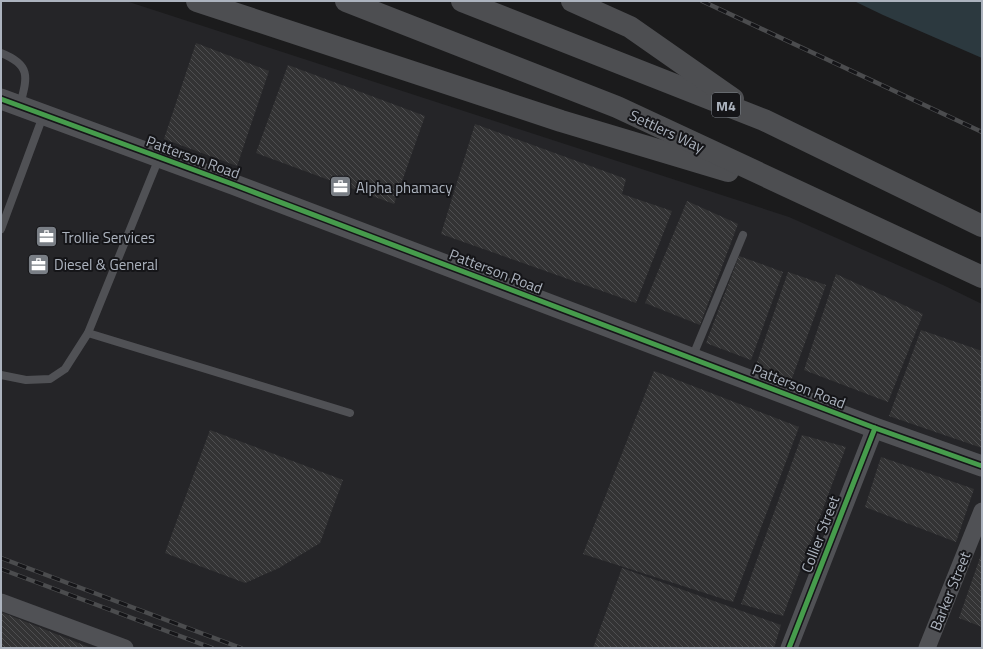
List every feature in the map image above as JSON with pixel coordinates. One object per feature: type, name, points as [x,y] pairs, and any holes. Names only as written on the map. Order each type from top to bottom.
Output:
[{"type":"highway","points":[[197,1],[562,121],[802,194]]},
{"type":"highway","name":"Settlers Way","points":[[346,1],[617,107],[982,277]]},
{"type":"highway","name":"M4","points":[[462,1],[764,120],[982,226]]},
{"type":"highway","points":[[572,1],[630,27],[764,120]]},
{"type":"street","name":"Patterson Road","points":[[10,102],[874,428],[982,466]]},
{"type":"street","name":"Collier Street","points":[[789,648],[874,428]]},
{"type":"street","name":"Barker Street","points":[[927,648],[982,511]]},
{"type":"street","points":[[1,602],[125,648]]},
{"type":"lane","points":[[1,53],[9,56],[22,66],[25,72],[25,84],[10,102]]},
{"type":"lane","points":[[1,229],[4,214],[43,115]]},
{"type":"lane","points":[[1,375],[26,380],[50,379],[65,369],[88,333],[159,157]]},
{"type":"lane","points":[[692,359],[743,235]]},
{"type":"lane","points":[[88,333],[350,413]]},
{"type":"shaded area","points":[[1,1],[126,1],[789,217],[943,285],[982,304],[982,648],[1,648]]},
{"type":"shaded area","points":[[854,1],[982,1],[982,58],[883,15]]},
{"type":"building","points":[[196,43],[269,71],[237,166],[164,139]]},
{"type":"building","points":[[288,65],[425,116],[394,204],[256,153]]},
{"type":"building","points":[[475,124],[626,179],[622,194],[672,211],[636,303],[441,234]]},
{"type":"building","points":[[687,201],[738,224],[700,325],[645,303]]},
{"type":"building","points":[[739,256],[783,272],[751,360],[706,343]]},
{"type":"building","points":[[788,272],[826,285],[791,381],[756,365]]},
{"type":"building","points":[[836,274],[923,314],[888,402],[804,370]]},
{"type":"building","points":[[921,330],[982,351],[982,448],[889,416]]},
{"type":"building","points":[[654,371],[799,427],[733,602],[583,554]]},
{"type":"building","points":[[210,430],[343,480],[320,543],[279,568],[245,583],[165,553]]},
{"type":"building","points":[[802,435],[846,447],[783,616],[741,604]]},
{"type":"building","points":[[881,457],[974,489],[956,542],[865,507]]},
{"type":"building","points":[[982,552],[982,627],[959,618]]},
{"type":"building","points":[[622,568],[781,625],[774,648],[593,648]]},
{"type":"building","points":[[1,612],[91,648],[1,648]]},
{"type":"railway","points":[[702,1],[982,132]]},
{"type":"railway","points":[[1,558],[241,648]]},
{"type":"railway","points":[[1,569],[212,648]]},
{"type":"cycle path","points":[[1,99],[235,185],[875,428],[982,466]]},
{"type":"cycle path","points":[[789,648],[875,428]]},
{"type":"place","name":"Alpha phamacy","points":[[341,187]]},
{"type":"place","name":"Trollie Services","points":[[47,237]]},
{"type":"place","name":"Diesel & General","points":[[38,264]]}]
